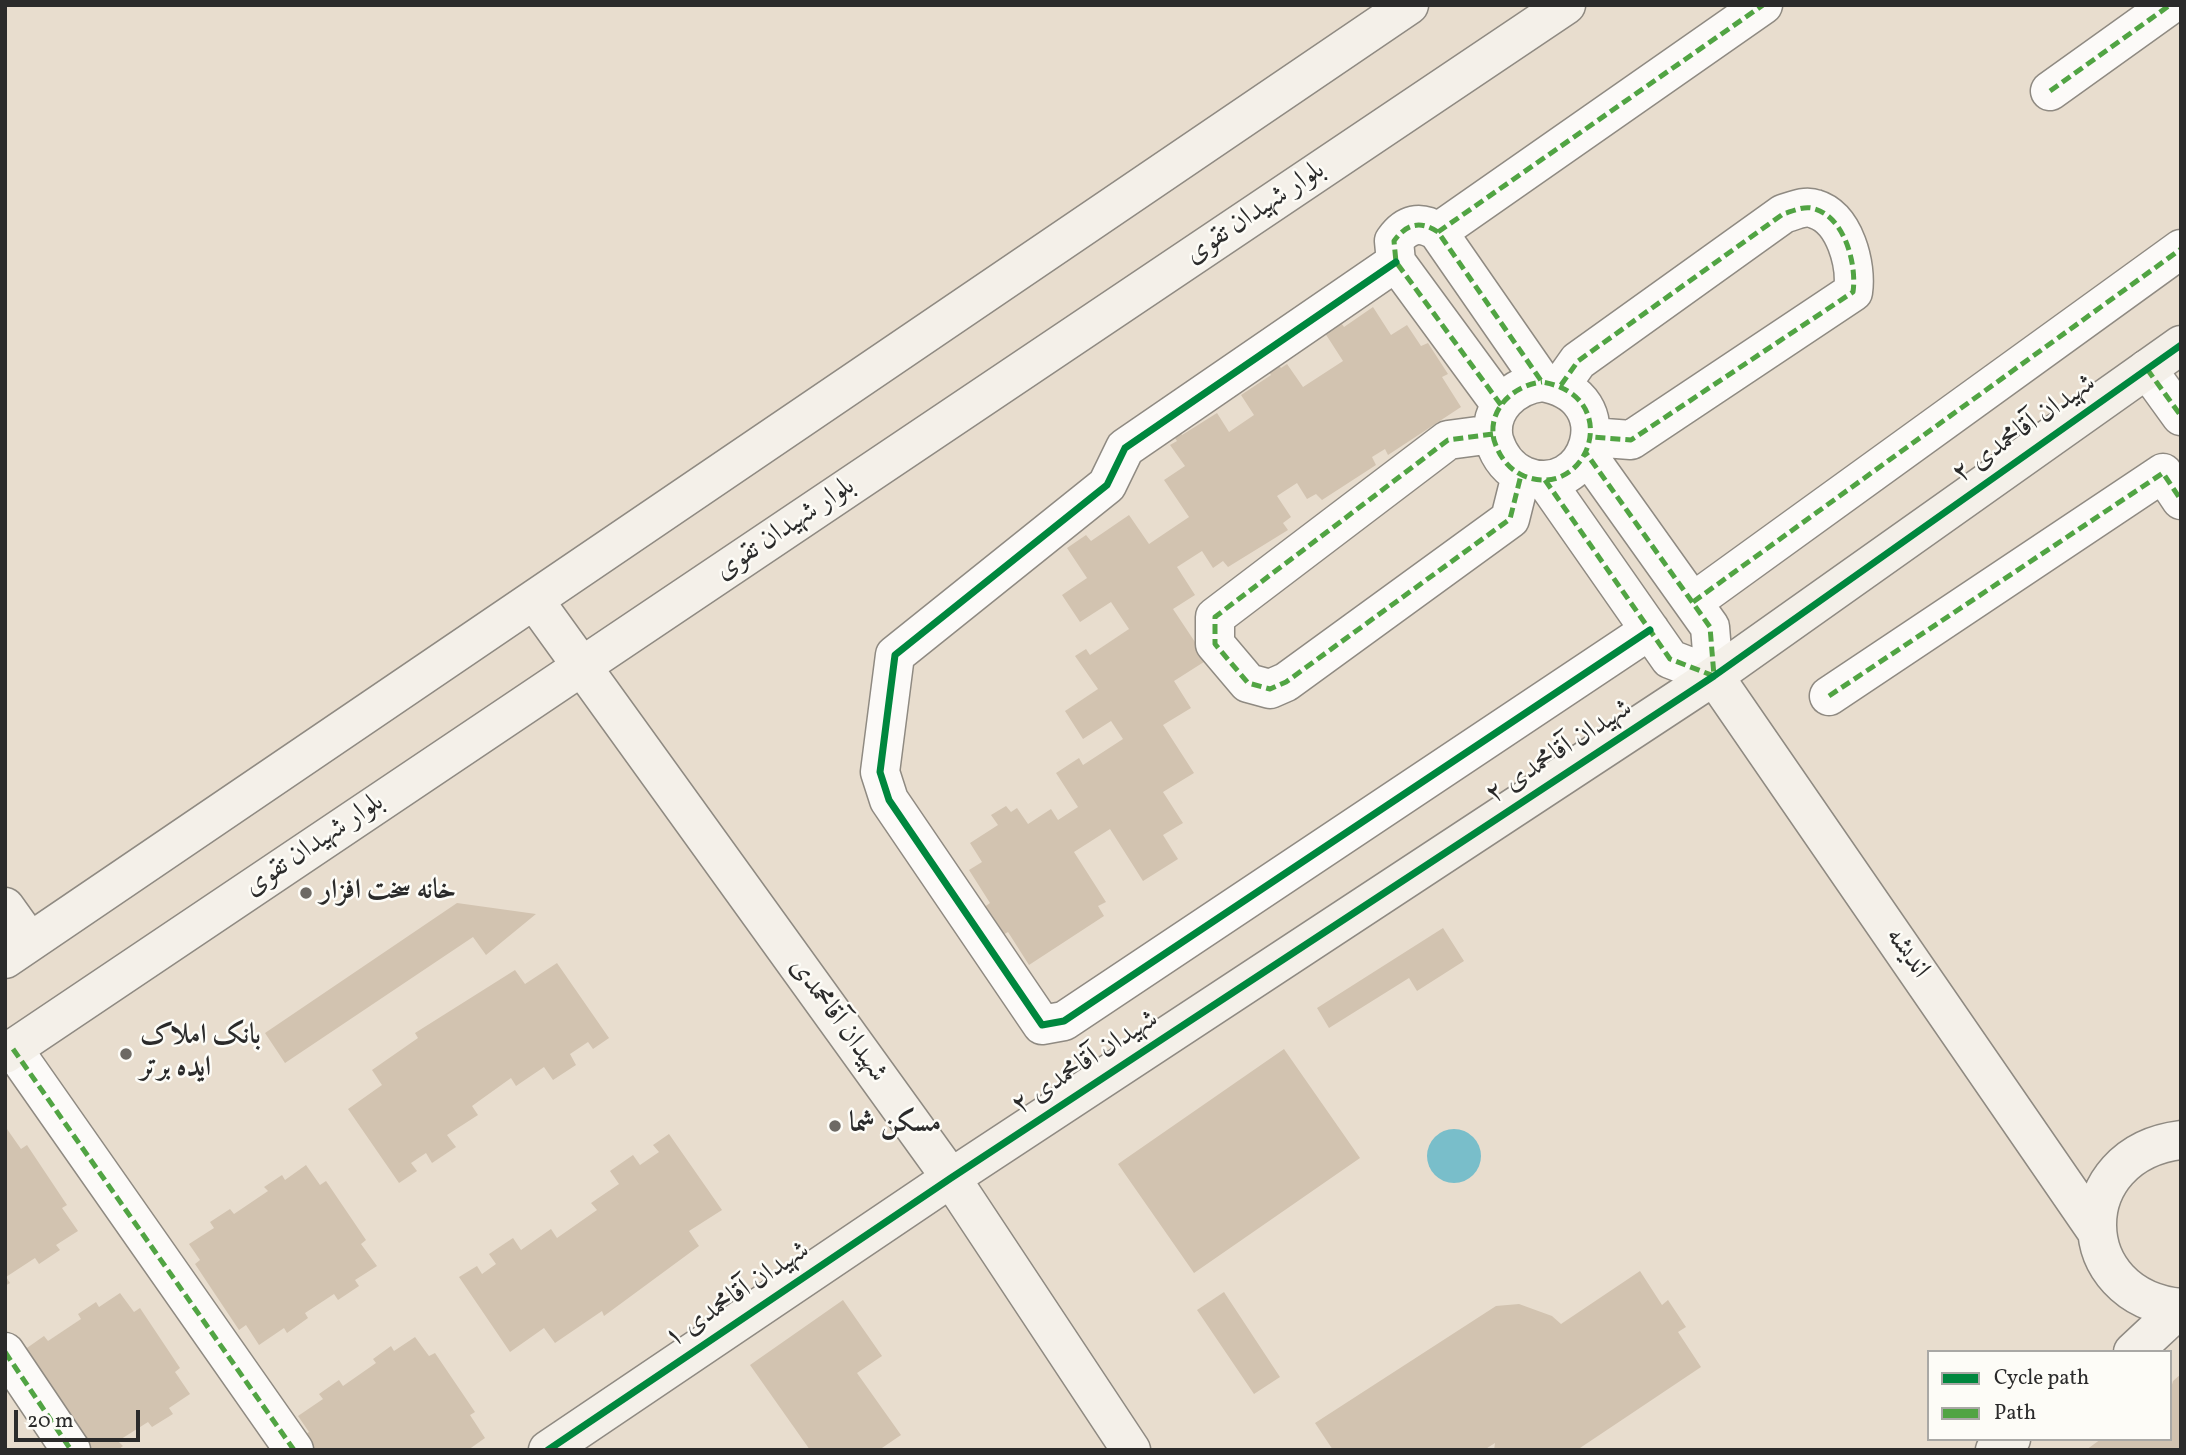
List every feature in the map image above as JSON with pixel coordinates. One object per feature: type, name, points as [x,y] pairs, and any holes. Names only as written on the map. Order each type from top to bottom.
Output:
[{"type":"street","points":[[5,907],[18,951],[1409,5]]},
{"type":"street","name":"بلوار شهیدان تقوی","points":[[9,1052],[1566,5]]},
{"type":"street","points":[[1438,232],[1763,5]]},
{"type":"street","points":[[2050,91],[2170,5]]},
{"type":"street","points":[[1533,477],[1510,519],[1286,682],[1270,689],[1248,683],[1215,644],[1215,617],[1426,456],[1453,438],[1497,419],[1518,388],[1552,383],[1588,354],[1783,215],[1812,207],[1823,212],[1850,250],[1856,275],[1853,292],[1631,440],[1588,445]]},
{"type":"street","points":[[1533,477],[1562,476],[1576,466],[1588,445],[1591,421],[1585,406],[1552,383],[1438,232],[1419,224],[1409,226],[1394,241],[1395,262],[1497,419],[1501,458],[1533,477],[1670,659],[1714,676],[1710,626],[1588,445]]},
{"type":"street","points":[[1693,602],[2181,249]]},
{"type":"street","points":[[1395,262],[1125,448],[1107,485],[895,655],[880,772],[889,800],[1042,1025],[1064,1021],[1650,630]]},
{"type":"street","name":"شهیدان آقامحمدی ۲","points":[[951,1178],[1714,676],[2181,345]]},
{"type":"street","points":[[2147,369],[2181,416]]},
{"type":"street","points":[[1829,696],[2163,473],[2181,500]]},
{"type":"street","name":"شهیدان آقامحمدی","points":[[534,600],[951,1178],[1131,1450]]},
{"type":"street","name":"انديشه","points":[[1714,676],[2097,1232]]},
{"type":"street","points":[[9,1052],[294,1450]]},
{"type":"street","points":[[2171,1135],[2128,1158],[2109,1178],[2098,1204],[2097,1232],[2103,1256],[2115,1276],[2133,1293],[2155,1304],[2180,1308]]},
{"type":"street","name":"شهیدان آقامحمدی ۱","points":[[548,1450],[951,1178]]},
{"type":"street","points":[[2135,1350],[2180,1308]]},
{"type":"street","points":[[5,1352],[71,1450]]},
{"type":"water","points":[[1454,1129],[1473,1137],[1481,1156],[1473,1175],[1454,1183],[1435,1175],[1427,1156],[1435,1137]]},
{"type":"building","points":[[1373,307],[1391,335],[1407,325],[1421,346],[1428,343],[1448,374],[1442,377],[1461,407],[1388,455],[1385,449],[1372,457],[1376,465],[1322,500],[1316,494],[1307,499],[1297,483],[1277,496],[1291,517],[1283,523],[1288,530],[1228,567],[1223,561],[1213,568],[1202,551],[1177,567],[1195,595],[1173,609],[1207,660],[1174,681],[1191,708],[1163,725],[1194,773],[1163,792],[1183,823],[1163,835],[1178,859],[1143,881],[1110,829],[1074,852],[1106,902],[1098,906],[1104,916],[1029,965],[1008,932],[1001,936],[983,908],[990,903],[969,870],[982,862],[970,843],[998,825],[991,815],[1006,806],[1011,812],[1017,808],[1028,824],[1051,809],[1058,820],[1078,807],[1056,773],[1079,758],[1083,765],[1123,739],[1111,721],[1083,739],[1065,711],[1098,689],[1075,656],[1086,649],[1090,655],[1129,629],[1111,602],[1080,622],[1062,595],[1087,578],[1067,548],[1086,535],[1091,541],[1129,515],[1149,544],[1189,517],[1164,480],[1185,466],[1170,445],[1177,441],[1172,434],[1178,429],[1182,435],[1217,413],[1229,432],[1254,415],[1241,395],[1271,375],[1266,368],[1276,362],[1281,368],[1287,364],[1303,387],[1343,361],[1323,330],[1339,320],[1344,327]]},
{"type":"building","points":[[457,903],[536,914],[486,955],[473,937],[285,1063],[265,1033]]},
{"type":"building","points":[[1443,928],[1464,961],[1417,991],[1409,978],[1329,1028],[1317,1008]]},
{"type":"building","points":[[557,963],[609,1038],[593,1049],[588,1042],[570,1054],[576,1065],[553,1080],[544,1067],[516,1086],[511,1078],[472,1106],[478,1115],[447,1135],[456,1147],[432,1163],[426,1153],[411,1163],[417,1171],[399,1183],[348,1109],[382,1085],[372,1070],[418,1038],[415,1033],[515,970],[525,984]]},
{"type":"building","points":[[1284,1049],[1360,1158],[1194,1273],[1118,1164]]},
{"type":"building","points":[[7,1129],[21,1149],[27,1145],[67,1205],[62,1208],[78,1231],[56,1245],[60,1250],[39,1264],[35,1258],[6,1277],[10,1283],[5,1286]]},
{"type":"building","points":[[669,1134],[722,1210],[689,1231],[699,1246],[604,1316],[602,1311],[555,1343],[544,1328],[510,1352],[459,1277],[477,1266],[482,1274],[496,1264],[489,1254],[513,1238],[521,1250],[551,1229],[557,1238],[597,1210],[591,1203],[619,1184],[610,1171],[633,1155],[640,1165],[659,1152],[653,1145]]},
{"type":"building","points":[[306,1165],[320,1185],[326,1181],[366,1240],[361,1244],[377,1266],[355,1280],[359,1286],[338,1300],[334,1294],[305,1313],[308,1318],[287,1333],[284,1328],[259,1345],[246,1325],[239,1330],[195,1264],[200,1260],[189,1244],[214,1228],[210,1222],[230,1209],[234,1214],[268,1191],[264,1187],[282,1175],[285,1180]]},
{"type":"building","points":[[1640,1271],[1662,1305],[1668,1300],[1686,1327],[1678,1332],[1701,1367],[1577,1450],[1494,1450],[1495,1443],[1484,1450],[1333,1450],[1315,1423],[1496,1306],[1519,1304],[1552,1316],[1561,1324]]},
{"type":"building","points":[[1224,1292],[1280,1377],[1254,1394],[1197,1310]]},
{"type":"building","points":[[120,1293],[134,1312],[140,1308],[180,1368],[175,1372],[190,1394],[169,1408],[173,1414],[152,1427],[148,1422],[118,1441],[123,1446],[118,1450],[48,1450],[24,1350],[44,1336],[48,1341],[81,1319],[78,1314],[96,1302],[99,1307]]},
{"type":"building","points":[[843,1300],[882,1356],[857,1373],[901,1435],[879,1450],[810,1450],[750,1365]]},
{"type":"building","points":[[415,1337],[429,1356],[435,1353],[475,1412],[470,1415],[485,1438],[468,1450],[313,1450],[304,1435],[309,1432],[298,1416],[323,1399],[319,1394],[339,1380],[343,1386],[376,1363],[373,1359],[391,1346],[394,1351]]},
{"type":"building","points":[[2181,1374],[2181,1450],[2086,1450],[2098,1441],[2172,1441],[2173,1381]]},
{"type":"marked path","points":[[1438,232],[1763,5]]},
{"type":"marked path","points":[[2050,91],[2170,5]]},
{"type":"marked path","points":[[1561,385],[1578,361],[1783,214],[1803,208],[1815,209],[1825,214],[1841,232],[1851,256],[1853,292],[1631,440],[1591,437]]},
{"type":"marked path","points":[[1501,405],[1396,262],[1394,241],[1408,228],[1419,225],[1438,232],[1542,382],[1568,391],[1584,406],[1590,425],[1588,444],[1580,461],[1566,474],[1547,480],[1524,476],[1509,466],[1496,446],[1493,429],[1495,418],[1505,400],[1522,388],[1542,382]]},
{"type":"marked path","points":[[1693,602],[2181,249]]},
{"type":"marked path","points":[[2147,369],[2181,416]]},
{"type":"marked path","points":[[1493,434],[1448,440],[1215,617],[1215,644],[1248,683],[1270,689],[1286,682],[1510,519],[1521,475]]},
{"type":"marked path","points":[[1545,480],[1670,659],[1714,676],[1710,627],[1586,453]]},
{"type":"marked path","points":[[1829,696],[2163,473],[2181,500]]},
{"type":"marked path","points":[[13,1049],[294,1450]]},
{"type":"marked path","points":[[5,1352],[71,1450]]},
{"type":"cycle path","points":[[1396,262],[1125,448],[1107,485],[895,655],[880,772],[889,800],[1042,1025],[1064,1021],[1650,630]]},
{"type":"cycle path","points":[[548,1450],[951,1178],[1714,676],[2181,345]]},
{"type":"place","name":"خانه سخت افزار","points":[[306,893]]},
{"type":"place","name":"بانک املاک ایده برتر","points":[[126,1054]]},
{"type":"place","name":"مسکن شما","points":[[835,1126]]}]
